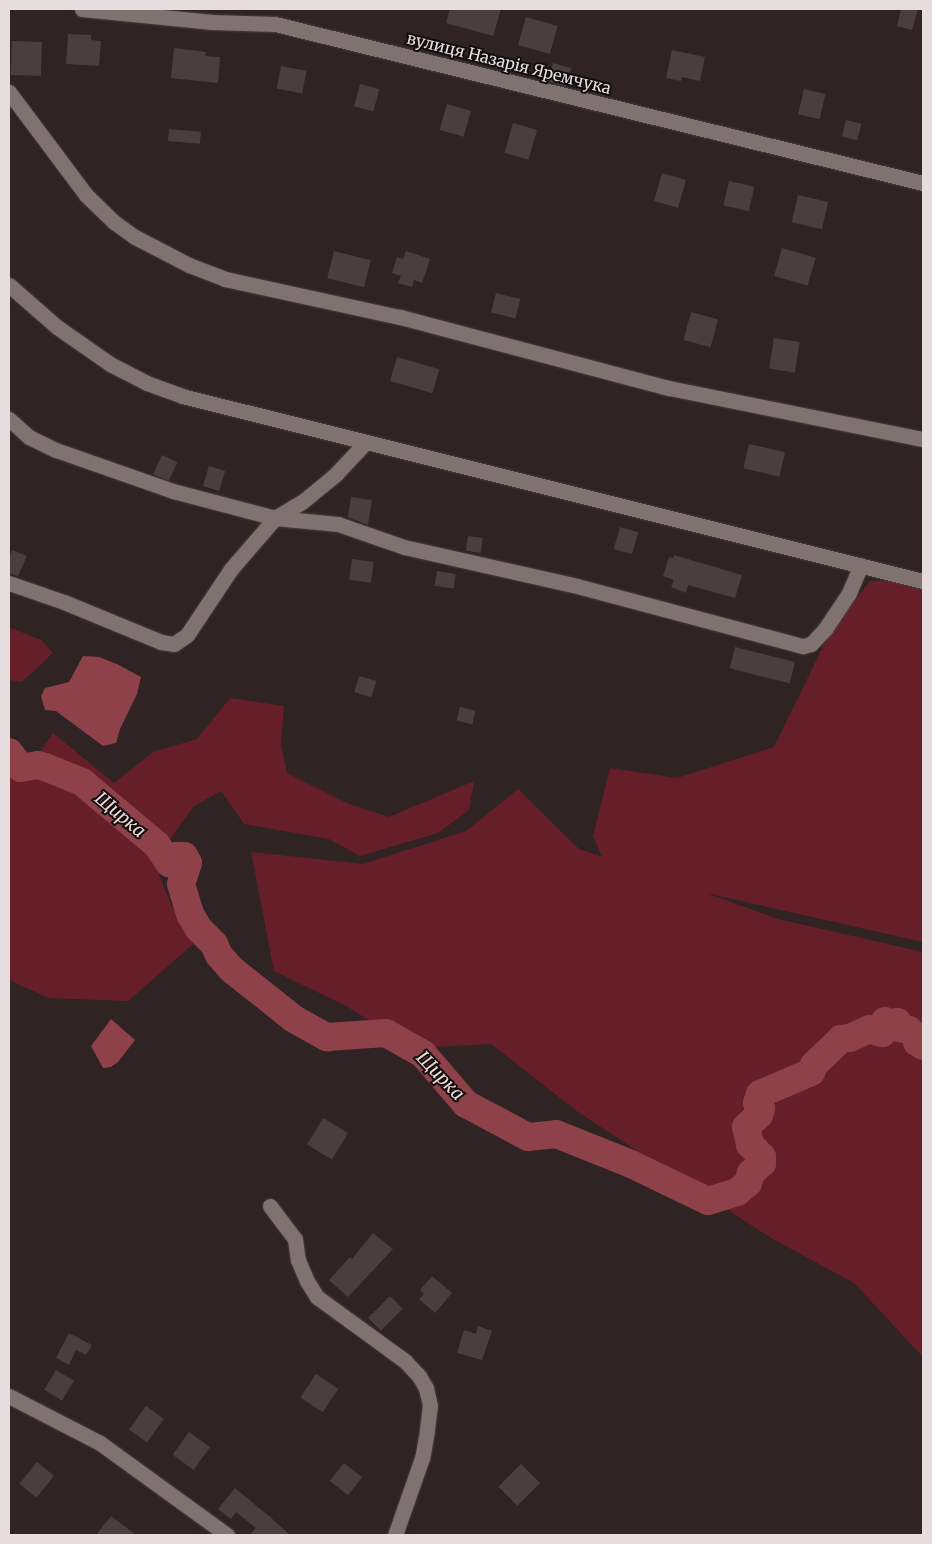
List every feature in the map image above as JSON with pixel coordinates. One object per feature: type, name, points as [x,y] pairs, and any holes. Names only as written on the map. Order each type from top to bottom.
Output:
[{"type":"street","name":"вулиця Назарія Яремчука","points":[[82,9],[214,15],[275,24],[923,183]]},
{"type":"street","points":[[9,92],[86,195],[114,222],[136,237],[189,265],[225,279],[400,317],[669,388],[923,439]]},
{"type":"street","points":[[9,285],[57,326],[110,364],[147,383],[182,396],[923,581]]},
{"type":"street","points":[[9,419],[29,437],[56,450],[173,491],[275,518],[338,524],[404,547],[577,586],[660,610],[803,646],[811,644],[825,629],[849,593],[861,565]]},
{"type":"street","points":[[9,583],[64,602],[161,642],[174,644],[187,635],[231,569],[275,518],[302,502],[335,476],[366,442]]},
{"type":"street","points":[[270,1206],[295,1239],[298,1260],[307,1281],[317,1297],[406,1361],[419,1376],[426,1388],[430,1405],[424,1449],[395,1535]]},
{"type":"street","points":[[9,1396],[100,1443],[228,1535]]},
{"type":"shaded area","points":[[870,581],[890,581],[923,589],[923,942],[706,893],[778,919],[923,952],[923,1357],[854,1283],[771,1238],[578,1112],[491,1044],[414,1048],[346,1006],[274,971],[251,852],[363,864],[466,831],[518,789],[579,849],[602,857],[593,836],[610,768],[677,778],[774,747],[830,632]]},
{"type":"shaded area","points":[[9,627],[41,640],[53,653],[22,682],[9,680]]},
{"type":"shaded area","points":[[83,656],[99,657],[141,677],[137,694],[120,729],[116,743],[103,746],[56,711],[45,710],[41,696],[45,688],[69,682]]},
{"type":"shaded area","points":[[230,698],[284,706],[281,745],[287,773],[349,804],[389,817],[474,781],[469,810],[438,833],[360,856],[329,839],[244,824],[221,791],[194,806],[154,862],[171,905],[199,939],[128,1001],[49,998],[9,980],[9,775],[23,777],[53,733],[114,783],[153,752],[197,739]]},
{"type":"shaded area","points":[[111,1019],[135,1040],[118,1062],[111,1067],[103,1068],[91,1046]]},
{"type":"building","points":[[450,9],[501,9],[493,36],[446,23]]},
{"type":"building","points":[[901,9],[918,9],[912,30],[897,26]]},
{"type":"building","points":[[526,17],[558,26],[550,54],[518,45]]},
{"type":"building","points":[[68,34],[91,35],[91,40],[101,41],[99,66],[66,64]]},
{"type":"building","points":[[12,41],[42,42],[41,76],[11,75]]},
{"type":"building","points":[[174,48],[206,52],[205,56],[220,57],[218,83],[171,78]]},
{"type":"building","points":[[672,50],[705,57],[700,81],[682,77],[681,81],[666,78]]},
{"type":"building","points":[[553,63],[571,68],[566,87],[548,81]]},
{"type":"building","points":[[281,66],[307,71],[302,94],[277,89]]},
{"type":"building","points":[[360,84],[379,89],[373,111],[354,106]]},
{"type":"building","points":[[804,89],[825,94],[820,119],[798,114]]},
{"type":"building","points":[[447,104],[471,111],[464,137],[440,130]]},
{"type":"building","points":[[846,120],[862,124],[857,140],[842,136]]},
{"type":"building","points":[[513,123],[537,130],[528,160],[504,153]]},
{"type":"building","points":[[169,129],[201,132],[200,144],[168,141]]},
{"type":"building","points":[[662,173],[686,180],[678,208],[654,201]]},
{"type":"building","points":[[729,181],[754,187],[749,211],[723,205]]},
{"type":"building","points":[[798,195],[828,202],[822,229],[792,222]]},
{"type":"building","points":[[782,248],[816,258],[808,286],[774,276]]},
{"type":"building","points":[[334,251],[371,260],[364,287],[327,278]]},
{"type":"building","points":[[406,251],[430,259],[422,283],[414,280],[412,287],[398,283],[401,276],[392,273],[397,257],[403,259]]},
{"type":"building","points":[[496,293],[520,299],[515,318],[491,312]]},
{"type":"building","points":[[691,312],[718,319],[711,347],[683,340]]},
{"type":"building","points":[[774,338],[800,342],[795,373],[769,369]]},
{"type":"building","points":[[397,357],[439,369],[432,393],[390,381]]},
{"type":"building","points":[[749,444],[785,452],[779,477],[743,468]]},
{"type":"building","points":[[162,455],[177,462],[169,481],[153,474]]},
{"type":"building","points":[[209,466],[225,471],[219,491],[203,486]]},
{"type":"building","points":[[351,497],[372,500],[368,525],[348,517]]},
{"type":"building","points":[[620,527],[638,532],[632,554],[614,549]]},
{"type":"building","points":[[468,536],[483,538],[481,553],[466,551]]},
{"type":"building","points":[[12,550],[27,556],[18,576],[9,573],[9,559]]},
{"type":"building","points":[[674,555],[742,575],[735,598],[688,585],[686,593],[671,587],[674,580],[663,576],[669,557],[673,558]]},
{"type":"building","points":[[352,559],[374,562],[371,583],[349,580]]},
{"type":"building","points":[[437,571],[456,574],[453,589],[435,586]]},
{"type":"building","points":[[735,647],[795,662],[790,683],[730,668]]},
{"type":"building","points":[[359,676],[376,681],[372,697],[354,692]]},
{"type":"building","points":[[460,707],[476,711],[472,724],[457,721]]},
{"type":"building","points":[[323,1118],[348,1133],[332,1160],[307,1145]]},
{"type":"building","points":[[373,1233],[393,1249],[348,1297],[329,1280],[350,1257],[352,1259]]},
{"type":"building","points":[[432,1276],[452,1293],[435,1313],[419,1299],[424,1294],[420,1290]]},
{"type":"building","points":[[390,1296],[403,1309],[381,1331],[368,1318]]},
{"type":"building","points":[[478,1326],[492,1331],[482,1360],[457,1353],[464,1330],[476,1334]]},
{"type":"building","points":[[69,1333],[92,1345],[86,1355],[76,1350],[69,1365],[56,1358]]},
{"type":"building","points":[[56,1370],[74,1381],[62,1401],[44,1390]]},
{"type":"building","points":[[316,1374],[338,1389],[323,1412],[300,1397]]},
{"type":"building","points":[[146,1406],[164,1419],[147,1442],[129,1429]]},
{"type":"building","points":[[189,1432],[210,1447],[194,1470],[173,1455]]},
{"type":"building","points":[[37,1462],[54,1476],[36,1498],[19,1484]]},
{"type":"building","points":[[344,1463],[362,1477],[348,1495],[330,1481]]},
{"type":"building","points":[[521,1464],[540,1483],[517,1506],[498,1487]]},
{"type":"building","points":[[235,1488],[290,1535],[250,1535],[256,1528],[236,1512],[231,1519],[218,1509]]},
{"type":"building","points":[[111,1516],[136,1535],[96,1535]]},
{"type":"waterway","name":"Щирка","points":[[9,752],[21,768],[38,765],[82,782],[157,845],[169,863],[176,856],[184,856],[188,863],[181,884],[190,914],[199,929],[214,944],[219,955],[231,969],[294,1019],[327,1037],[386,1033],[423,1054],[466,1104],[528,1137],[556,1134],[631,1164],[708,1201],[737,1192],[748,1183],[751,1173],[762,1163],[762,1157],[750,1144],[746,1127],[759,1115],[761,1108],[757,1103],[760,1094],[811,1072],[814,1065],[841,1039],[850,1038],[869,1029],[882,1033],[885,1021],[889,1025],[897,1022],[899,1028],[909,1030],[917,1037],[917,1042],[923,1046]]}]
